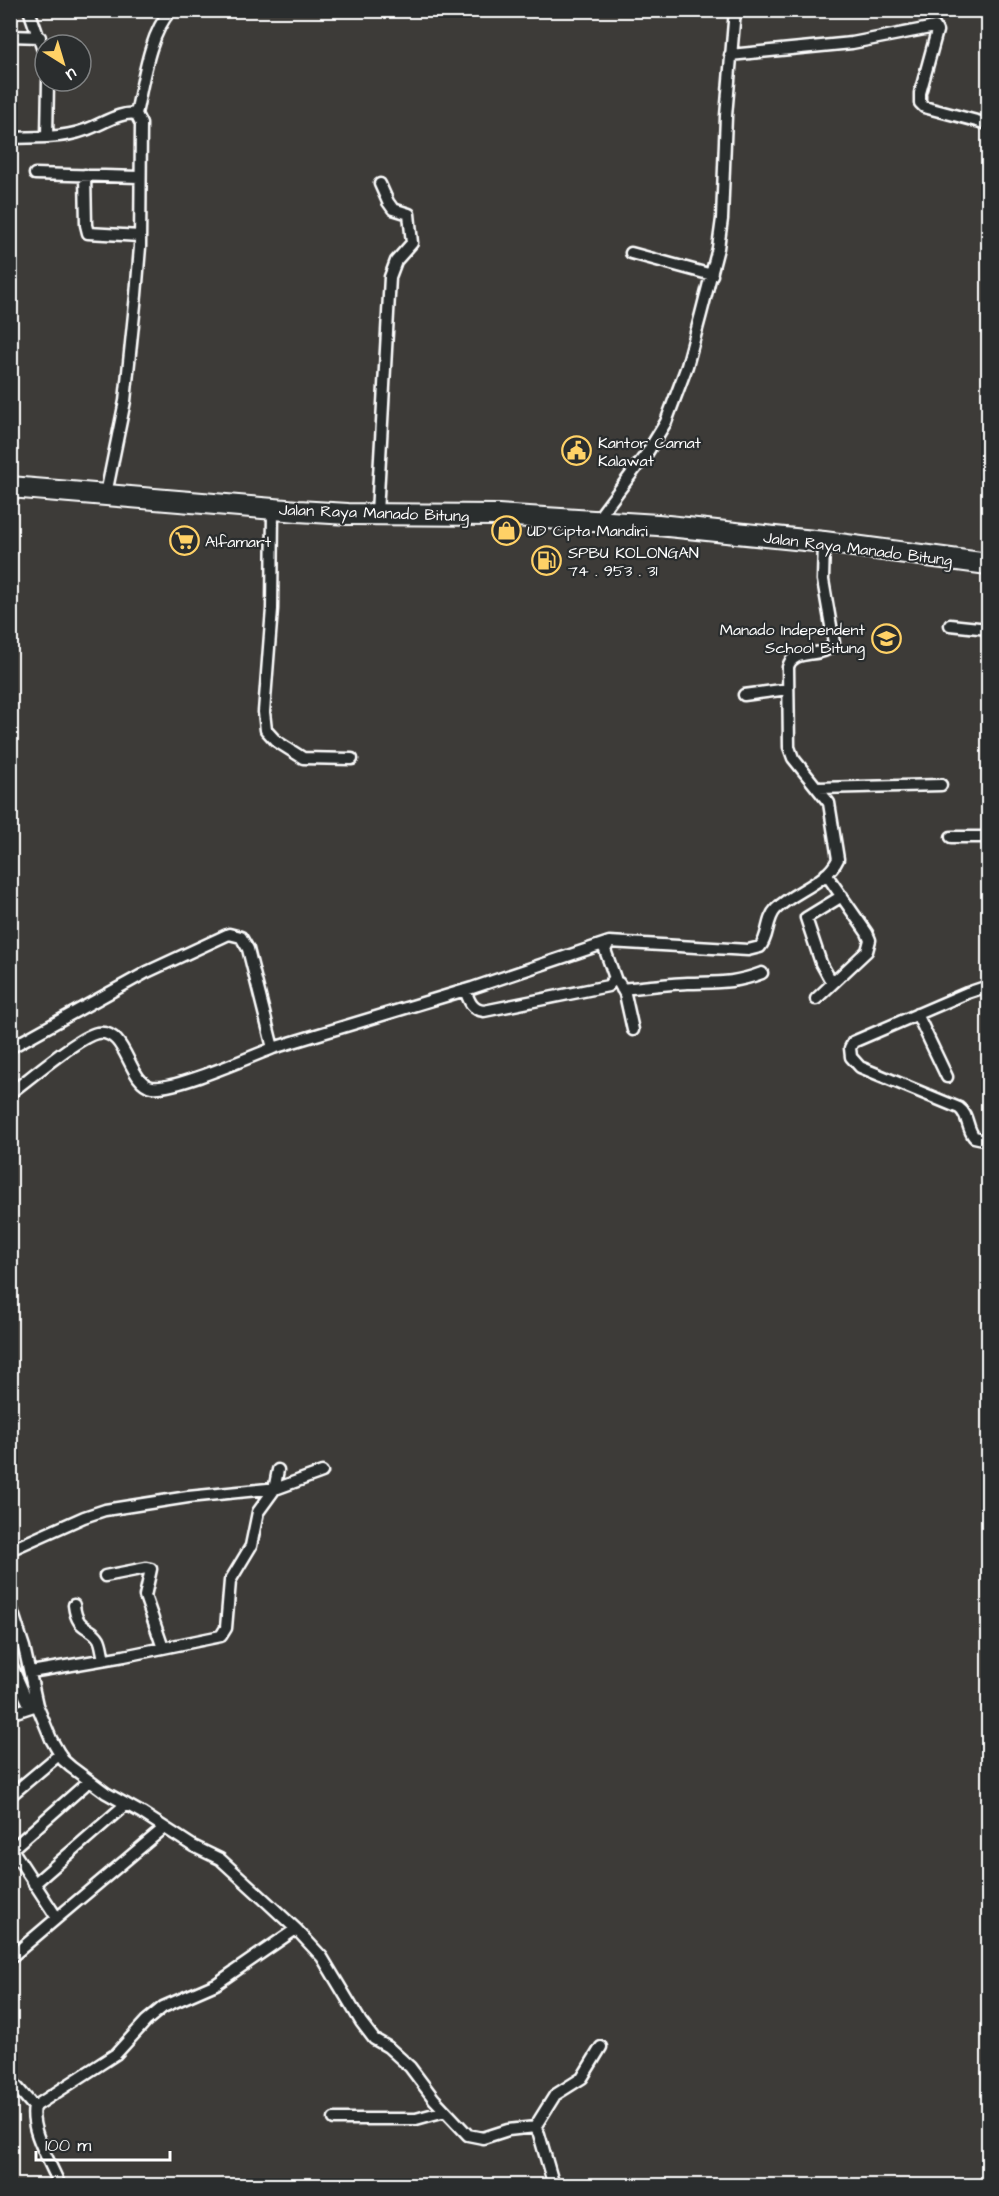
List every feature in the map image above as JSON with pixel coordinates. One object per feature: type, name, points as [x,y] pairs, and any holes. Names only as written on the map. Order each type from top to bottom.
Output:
[{"type":"highway","name":"Jalan Raya Manado Bitung","points":[[10,487],[273,509],[498,515],[702,529],[824,542],[988,564]]},
{"type":"street","points":[[29,10],[38,33]]},
{"type":"street","points":[[106,494],[125,401],[136,295],[140,236],[141,124],[136,114],[146,68],[159,26],[171,10]]},
{"type":"street","points":[[596,521],[647,453],[666,422],[687,366],[718,248],[722,219],[730,55],[735,10]]},
{"type":"street","points":[[730,55],[852,43],[935,27],[937,31],[920,93],[920,103],[924,107],[988,124]]},
{"type":"street","points":[[10,36],[33,37]]},
{"type":"street","points":[[47,136],[48,93]]},
{"type":"street","points":[[10,138],[63,137],[122,115],[136,114]]},
{"type":"street","points":[[35,174],[139,177]]},
{"type":"street","points":[[85,175],[88,233],[140,236]]},
{"type":"street","points":[[377,513],[390,277],[396,261],[412,243],[409,214],[393,209],[380,184]]},
{"type":"street","points":[[631,253],[711,275]]},
{"type":"street","points":[[273,509],[272,609],[264,712],[266,730],[276,741],[303,758],[352,759]]},
{"type":"street","points":[[10,1093],[78,1043],[99,1033],[105,1033],[116,1039],[144,1083],[157,1087],[192,1078],[273,1048],[465,990],[609,942],[756,949],[764,941],[774,911],[826,874],[837,862],[838,853],[829,802],[789,750],[788,667],[790,661],[795,657],[828,650],[834,643],[822,580],[824,542]]},
{"type":"street","points":[[950,626],[988,629]]},
{"type":"street","points":[[744,695],[788,689]]},
{"type":"street","points":[[818,788],[941,785]]},
{"type":"street","points":[[951,837],[988,837]]},
{"type":"street","points":[[816,999],[867,951],[870,940],[826,874]]},
{"type":"street","points":[[832,983],[821,963],[806,918],[842,896]]},
{"type":"street","points":[[10,1048],[147,972],[225,935],[234,934],[243,940],[250,955],[273,1048]]},
{"type":"street","points":[[609,942],[605,950],[625,994],[633,1030]]},
{"type":"street","points":[[622,988],[688,983],[726,983],[743,981],[762,973]]},
{"type":"street","points":[[465,990],[470,1004],[484,1011],[608,986],[615,980],[615,975]]},
{"type":"street","points":[[988,986],[853,1042],[850,1048],[851,1056],[860,1067],[959,1108],[966,1115],[968,1128],[974,1137],[988,1140]]},
{"type":"street","points":[[917,1014],[947,1077]]},
{"type":"street","points":[[31,1672],[216,1638],[224,1633],[230,1581],[251,1546],[260,1508],[275,1488],[278,1470]]},
{"type":"street","points":[[10,1550],[105,1510],[188,1497],[275,1488],[322,1472]]},
{"type":"street","points":[[105,1576],[151,1569],[145,1596],[163,1648]]},
{"type":"street","points":[[10,1604],[31,1672],[33,1706]]},
{"type":"street","points":[[74,1605],[75,1614],[80,1622],[98,1639],[104,1658]]},
{"type":"street","points":[[10,1662],[51,1739],[71,1767],[88,1782],[193,1846],[220,1859],[296,1929],[328,1965],[361,2022],[374,2039],[410,2067],[468,2135],[483,2138],[507,2130],[535,2127]]},
{"type":"street","points":[[10,1714],[33,1706]]},
{"type":"street","points":[[10,1796],[60,1754]]},
{"type":"street","points":[[57,1918],[11,1849],[88,1782]]},
{"type":"street","points":[[34,1884],[126,1804]]},
{"type":"street","points":[[10,1958],[164,1828]]},
{"type":"street","points":[[60,2186],[36,2131],[32,2117],[34,2107],[108,2061],[123,2048],[146,2021],[163,2007],[221,1981],[296,1929]]},
{"type":"street","points":[[535,2127],[555,2095],[582,2078],[602,2047]]},
{"type":"street","points":[[10,2079],[34,2107]]},
{"type":"street","points":[[334,2119],[416,2119],[445,2110]]},
{"type":"street","points":[[535,2127],[554,2186]]},
{"type":"place","name":"Kantor Camat Kalawat","points":[[577,451]]},
{"type":"place","name":"UD Cipta Mandiri","points":[[506,530]]},
{"type":"place","name":"Alfamart","points":[[184,541]]},
{"type":"place","name":"SPBU KOLONGAN 74 . 953 . 31","points":[[547,561]]},
{"type":"place","name":"Manado Independent School Bitung","points":[[886,638]]}]
